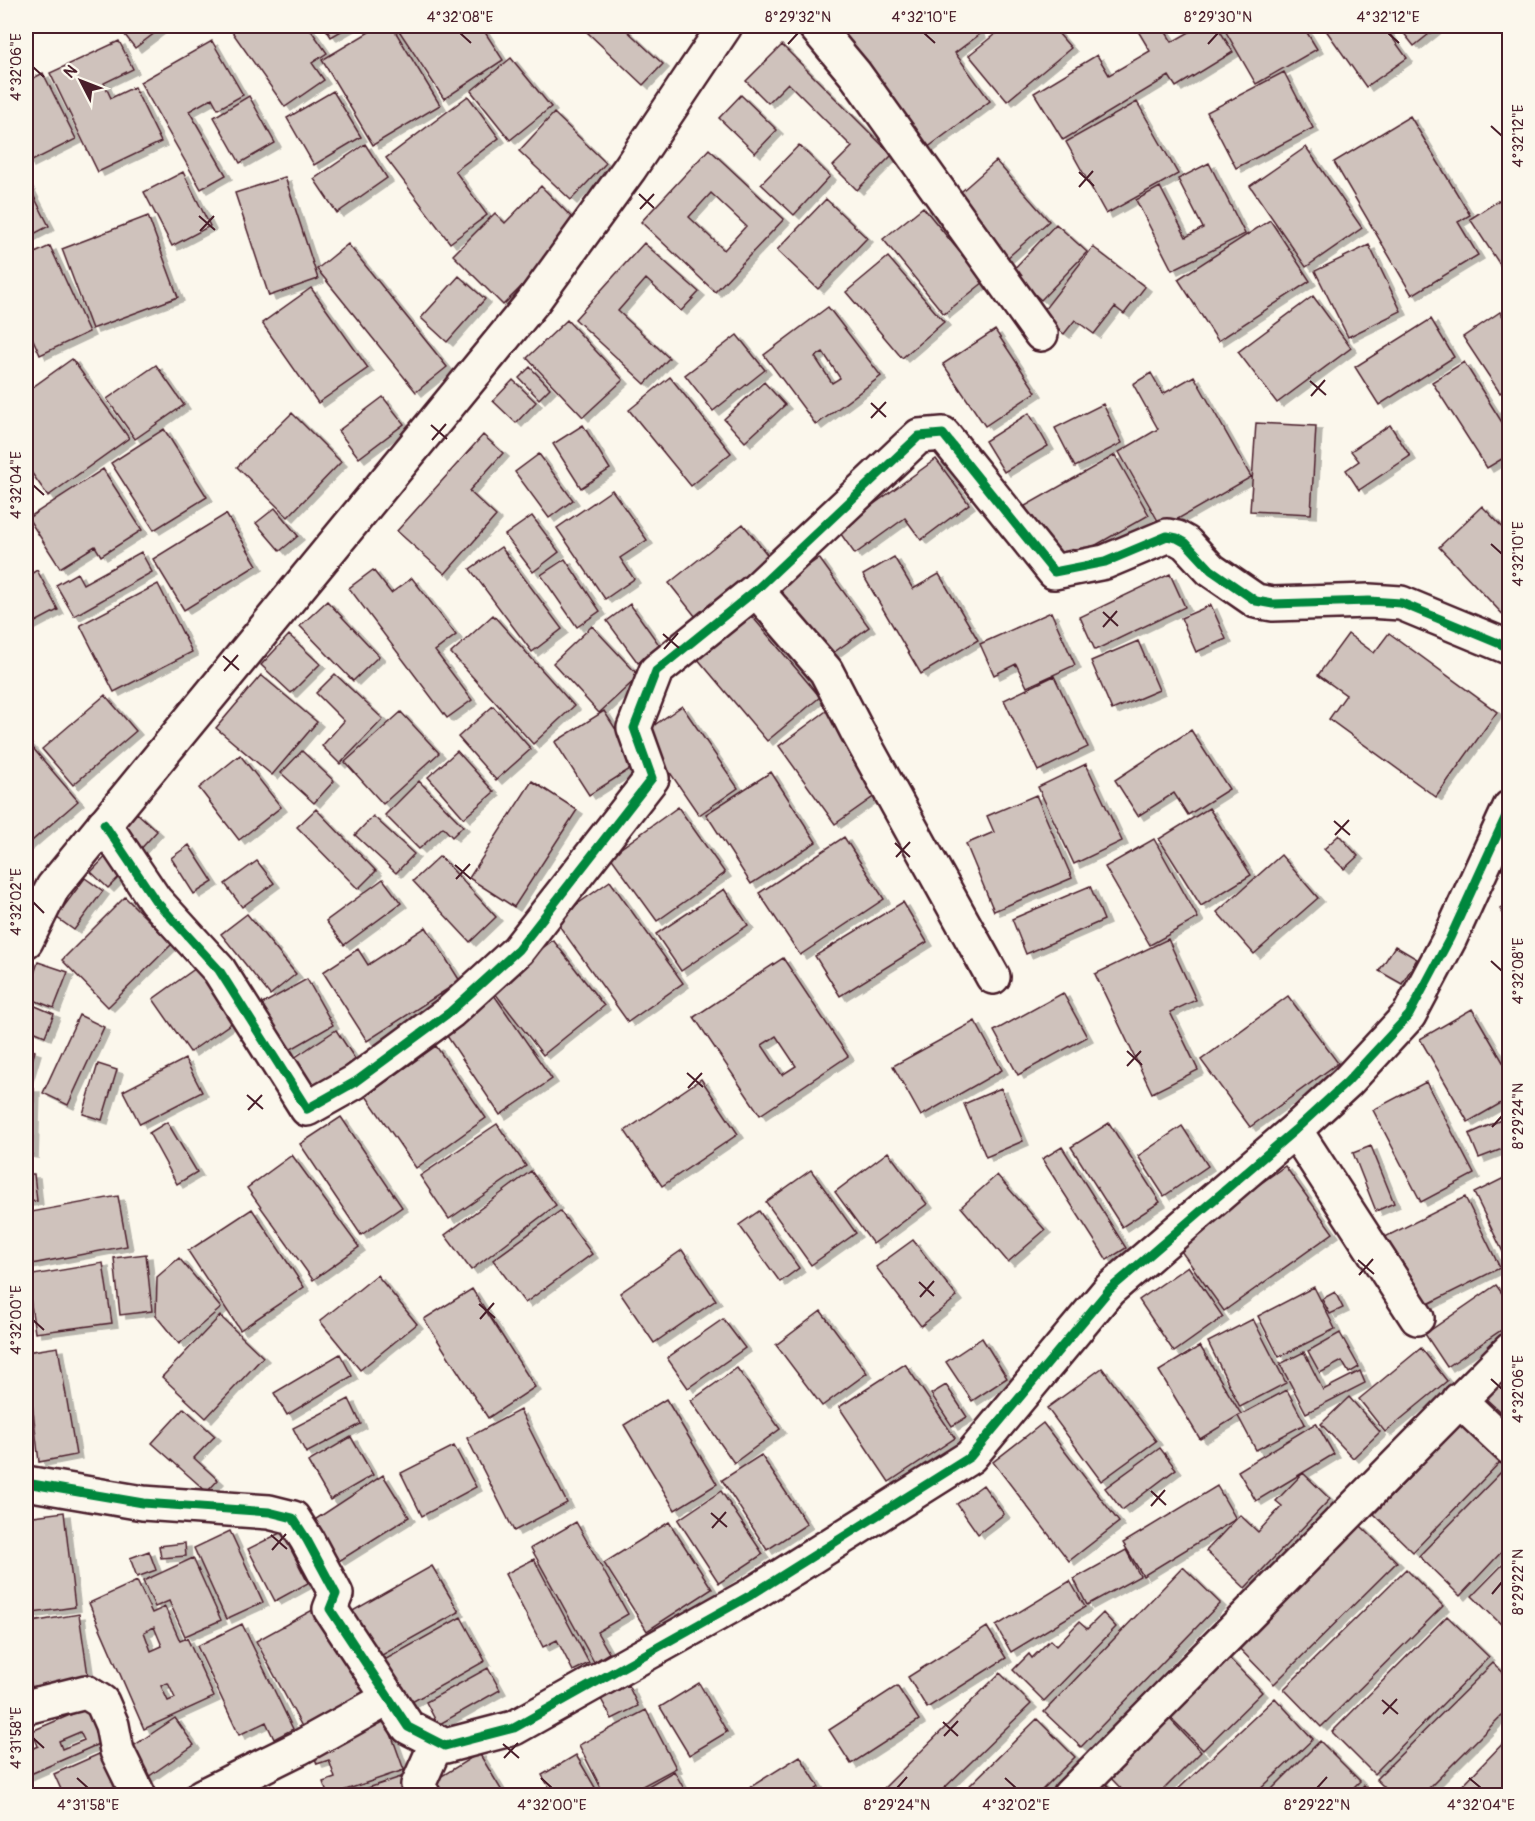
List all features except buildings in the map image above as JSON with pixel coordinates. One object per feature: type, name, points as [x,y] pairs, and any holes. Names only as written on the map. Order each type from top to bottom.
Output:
[{"type":"street","points":[[26,941],[53,887],[532,303],[630,168],[725,26]]},
{"type":"street","points":[[815,26],[855,74],[1041,334]]},
{"type":"street","points":[[104,824],[155,900],[219,970],[307,1109],[355,1082],[450,1012],[518,950],[652,778],[634,728],[656,671],[756,590],[919,436],[943,434],[1054,572],[1105,562],[1167,536],[1186,543],[1211,570],[1256,601],[1273,604],[1369,601],[1401,603],[1509,648]]},
{"type":"street","points":[[756,590],[826,671],[855,729],[993,977]]},
{"type":"street","points":[[26,1483],[143,1503],[269,1512],[293,1518],[336,1594],[330,1609],[408,1727],[445,1746],[514,1728],[751,1595],[970,1457],[1109,1290],[1295,1130],[1347,1082],[1409,1015],[1450,938],[1509,807]]},
{"type":"street","points":[[1295,1130],[1417,1318]]},
{"type":"street","points":[[1069,1796],[1509,1350]]},
{"type":"street","points":[[1459,1400],[1509,1448]]},
{"type":"street","points":[[26,1707],[86,1692],[102,1702],[112,1725],[117,1751],[139,1796]]},
{"type":"street","points":[[202,1796],[299,1748],[389,1698]]},
{"type":"street","points":[[424,1796],[418,1785],[437,1742]]},
{"type":"cycle path","points":[[104,824],[155,900],[219,970],[307,1109],[355,1082],[450,1012],[518,950],[652,778],[634,728],[656,671],[756,590],[919,436],[943,434],[1054,572],[1105,562],[1167,536],[1186,543],[1211,570],[1256,601],[1273,604],[1369,601],[1401,603],[1510,648]]},
{"type":"cycle path","points":[[26,1483],[143,1503],[269,1512],[293,1518],[336,1594],[330,1609],[408,1727],[445,1746],[514,1728],[751,1595],[970,1457],[1109,1290],[1295,1130],[1347,1082],[1409,1015],[1450,938],[1510,807]]}]
